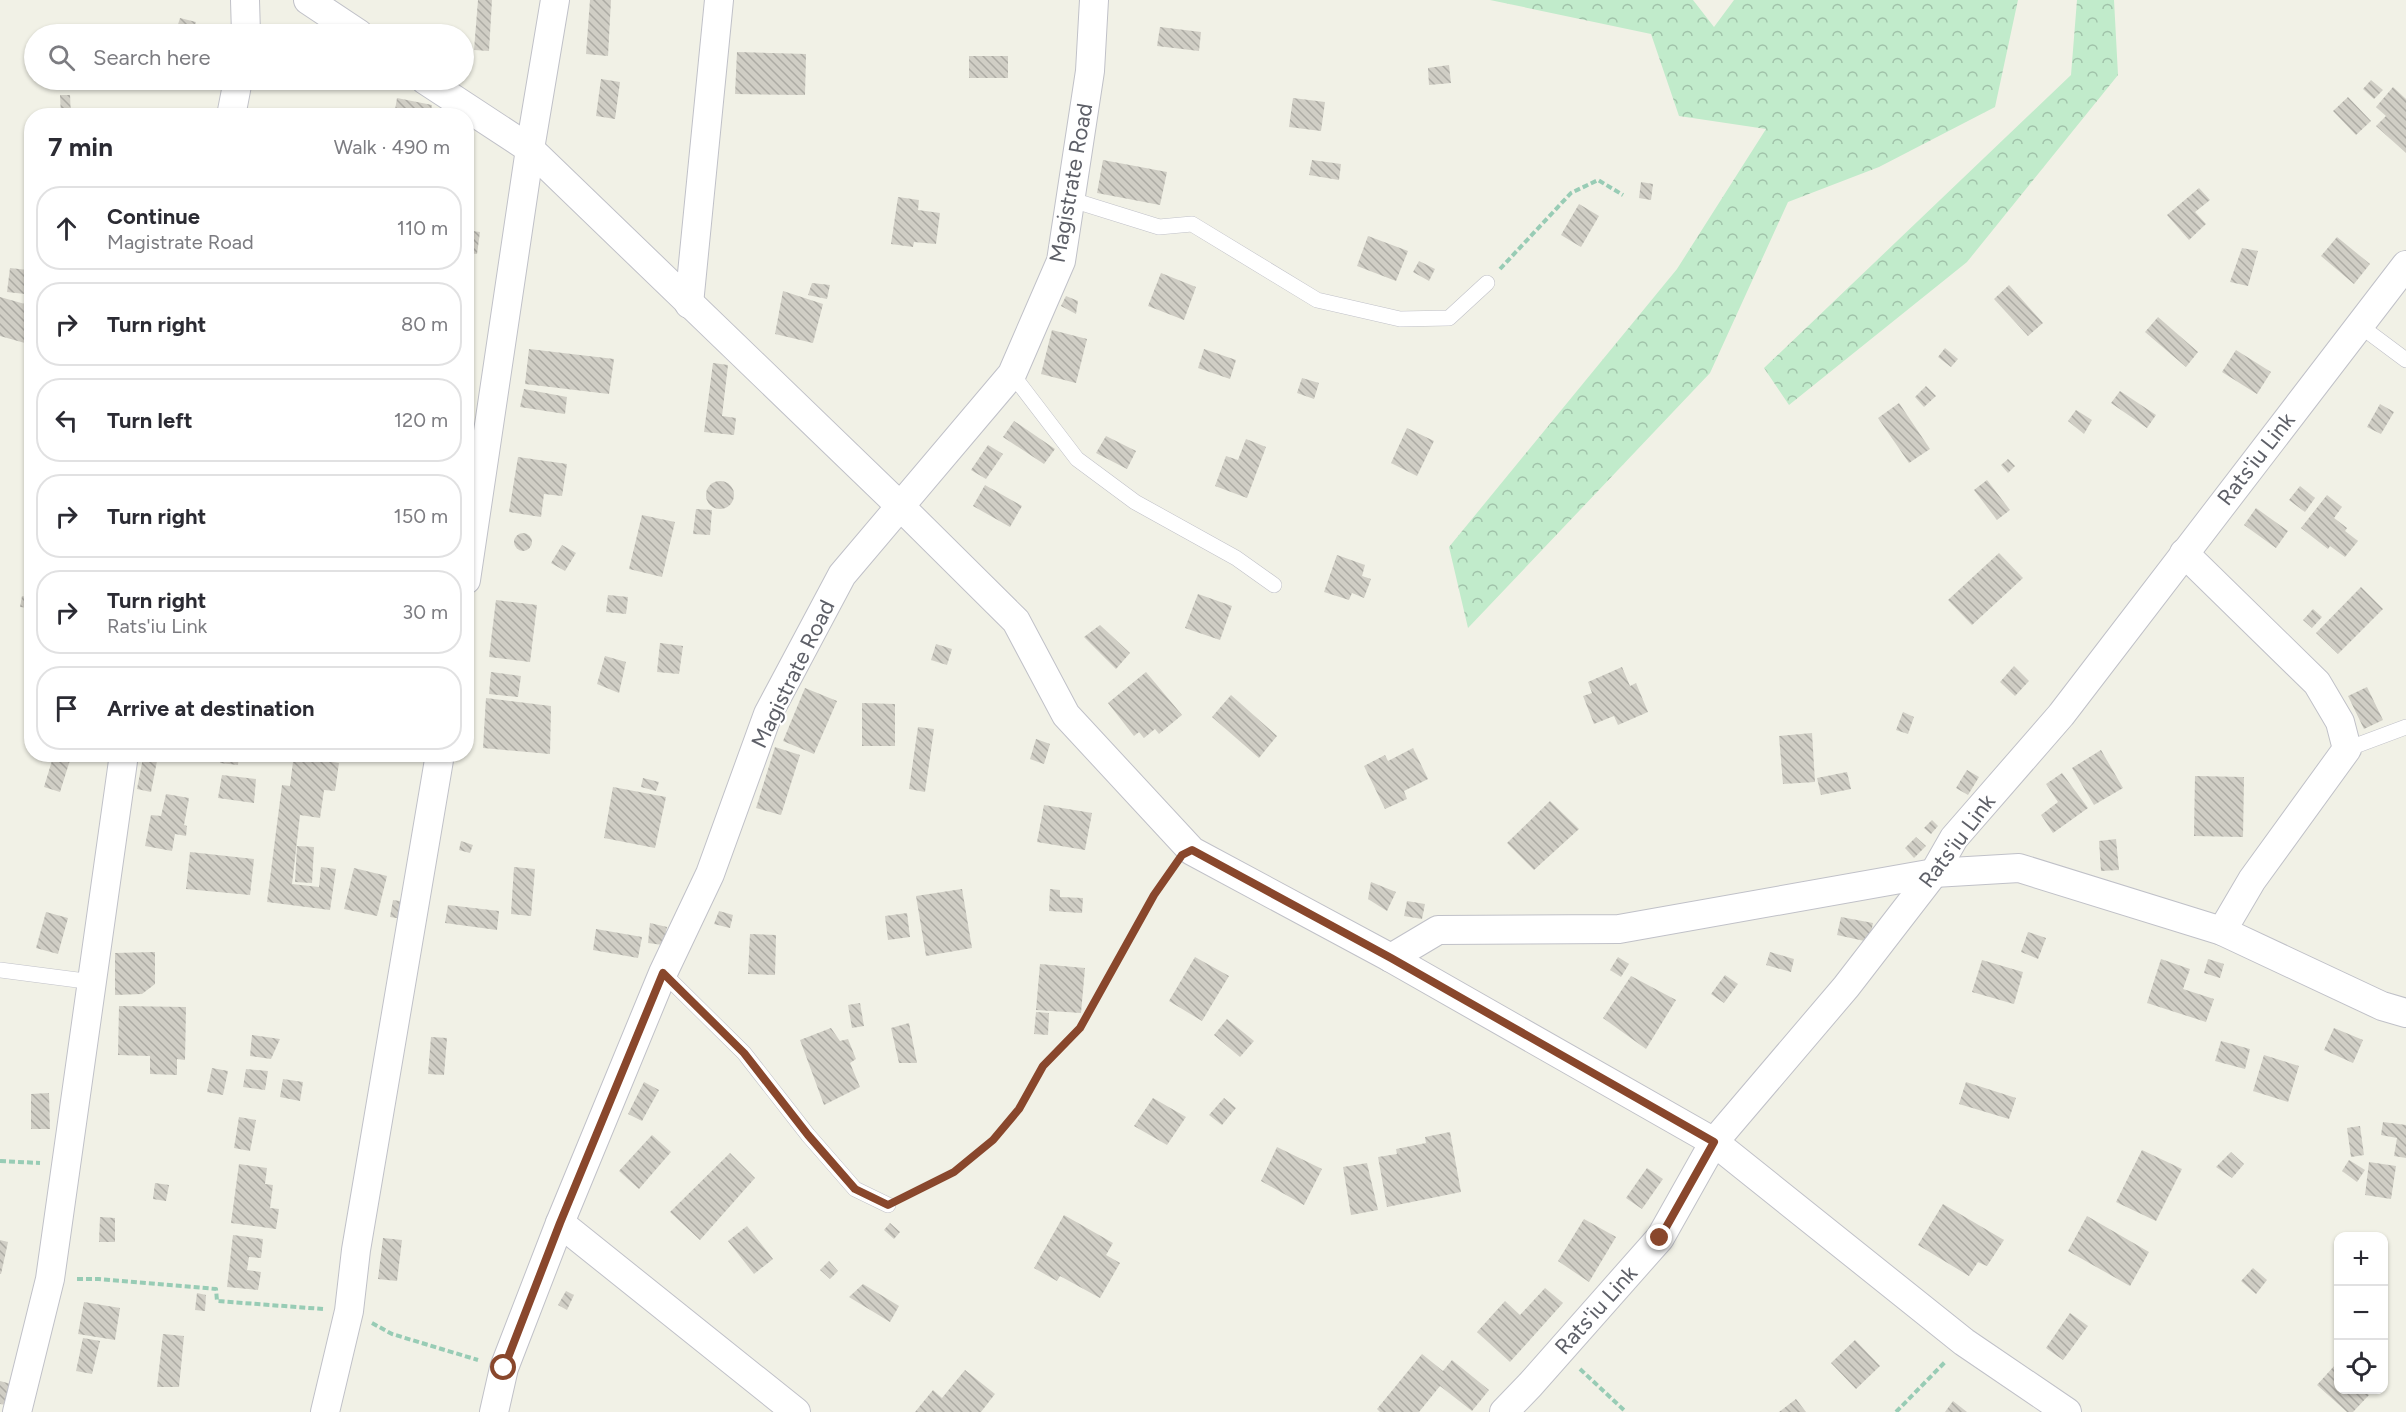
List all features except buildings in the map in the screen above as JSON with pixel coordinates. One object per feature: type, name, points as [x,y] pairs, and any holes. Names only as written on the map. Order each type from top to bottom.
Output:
[{"type":"street","points":[[245,0],[246,24]]},
{"type":"street","points":[[308,0],[344,24]]},
{"type":"street","points":[[474,526],[530,149],[555,0]]},
{"type":"street","points":[[689,304],[720,0]]},
{"type":"street","name":"Magistrate Road","points":[[494,1412],[504,1368],[560,1223],[663,973],[710,874],[768,714],[842,575],[1012,374],[1061,261],[1090,71],[1094,0]]},
{"type":"street","points":[[233,108],[236,90]]},
{"type":"street","points":[[440,90],[468,108]]},
{"type":"street","points":[[474,112],[530,149],[1016,621],[1066,714],[1192,850],[1391,958],[1714,1142],[1964,1342],[2067,1412]]},
{"type":"street","name":"Rats'iu Link","points":[[1504,1412],[1660,1238],[1714,1142],[1846,987],[1934,873],[1954,838],[2061,715],[2406,265]]},
{"type":"street","points":[[2184,554],[2317,683],[2340,722],[2347,749],[2252,880],[2222,931]]},
{"type":"street","points":[[17,1412],[50,1279],[123,762]]},
{"type":"street","points":[[326,1412],[349,1311],[356,1250],[439,762]]},
{"type":"street","points":[[1391,958],[1438,930],[1619,929],[1934,873],[2019,868],[2222,931],[2382,1006],[2406,1013]]},
{"type":"street","points":[[560,1223],[796,1412]]},
{"type":"lane","points":[[1069,199],[1159,227],[1192,224],[1317,300],[1400,319],[1449,318],[1487,283]]},
{"type":"lane","points":[[2359,325],[2406,360]]},
{"type":"lane","points":[[1012,374],[1077,459],[1135,502],[1236,558],[1274,585]]},
{"type":"lane","points":[[2347,749],[2406,727]]},
{"type":"lane","points":[[0,970],[93,982]]},
{"type":"lane","points":[[663,973],[744,1053],[808,1135],[855,1189],[888,1205]]},
{"type":"path","points":[[1487,283],[1572,193],[1598,180],[1623,195]]},
{"type":"path","points":[[888,1205],[954,1172],[993,1140],[1019,1109],[1043,1066],[1080,1028],[1154,895],[1182,855],[1192,850]]},
{"type":"path","points":[[0,1161],[65,1165]]},
{"type":"path","points":[[50,1279],[99,1279],[216,1289],[217,1301],[349,1311],[392,1334],[504,1368]]},
{"type":"path","points":[[1896,1412],[1964,1342]]},
{"type":"path","points":[[1560,1350],[1626,1412]]},
{"type":"green space","points":[[1490,0],[1693,0],[1714,27],[1734,0],[2018,0],[1995,107],[1879,167],[1788,202],[1710,373],[1468,628],[1449,547],[1677,269],[1766,129],[1679,116],[1651,34]]},
{"type":"green space","points":[[2077,0],[2114,0],[2118,75],[1967,262],[1789,405],[1764,368],[2071,75]]},
{"type":"route","points":[[504,1368],[560,1223],[663,973],[744,1053],[808,1135],[855,1189],[888,1205],[954,1172],[993,1140],[1019,1109],[1043,1066],[1080,1028],[1154,895],[1182,855],[1192,850],[1391,958],[1714,1142],[1660,1238]]}]
